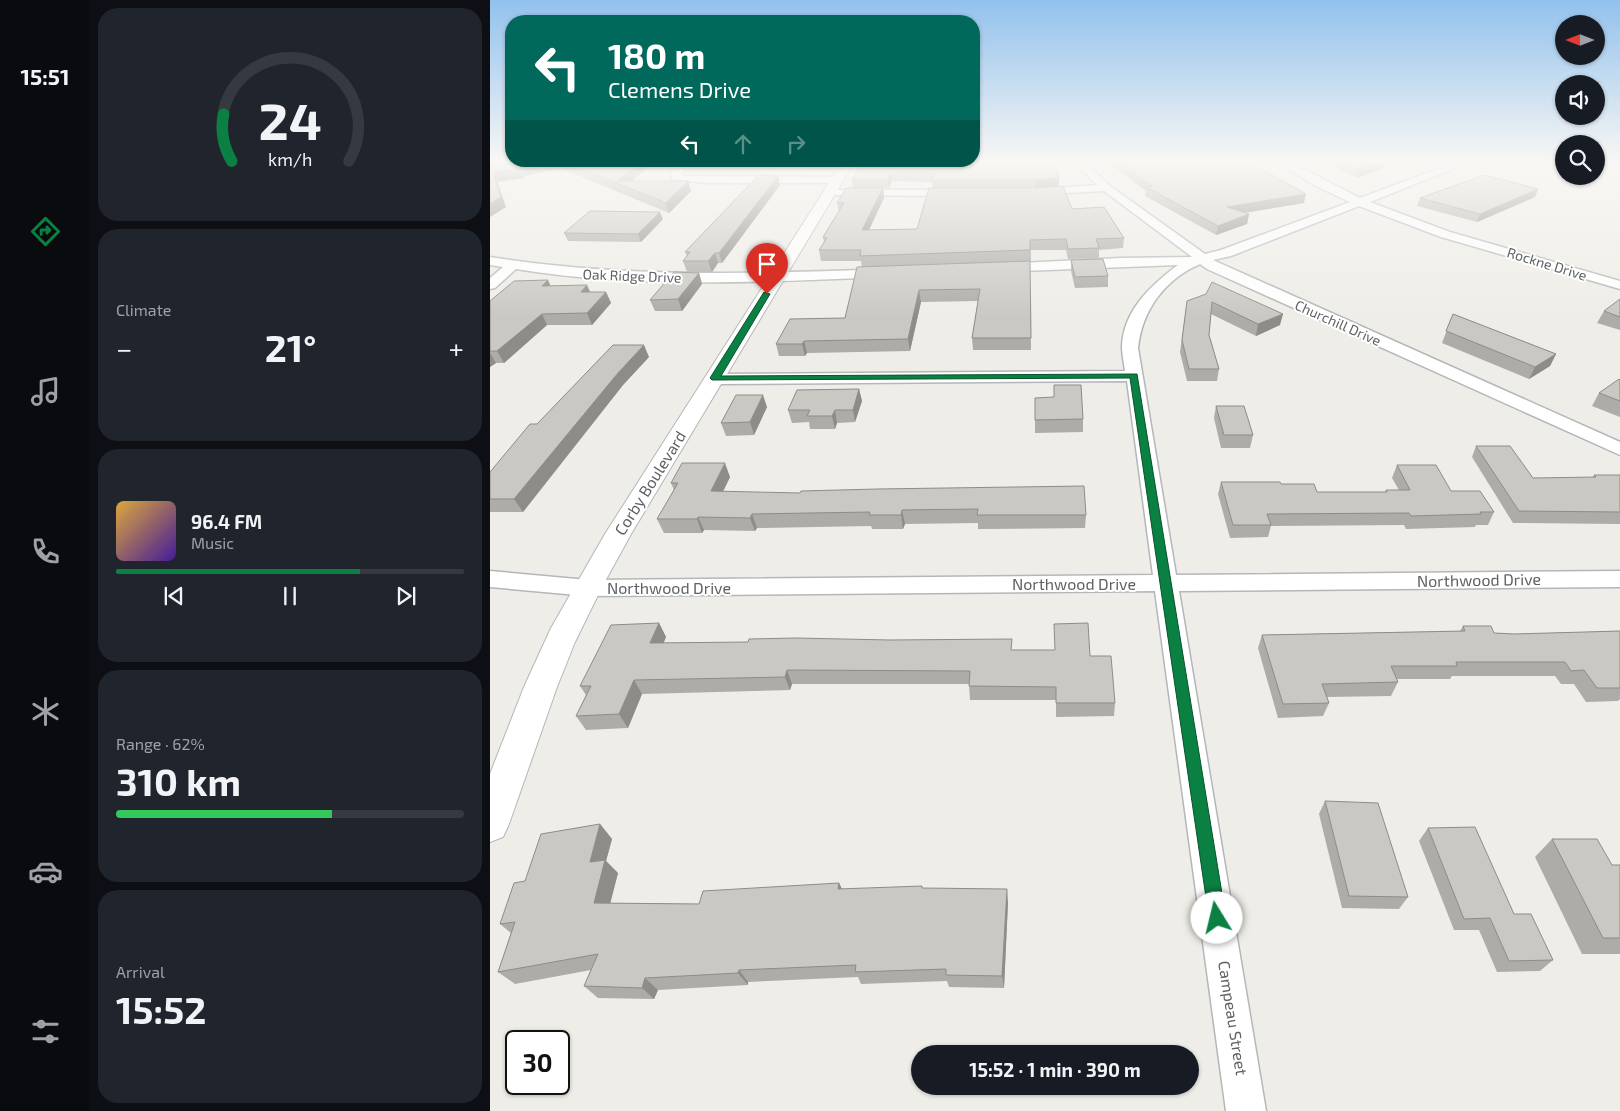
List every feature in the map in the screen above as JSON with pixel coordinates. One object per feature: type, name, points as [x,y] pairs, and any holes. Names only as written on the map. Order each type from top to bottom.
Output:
[{"type":"street","name":"Corby Boulevard","points":[[490,824],[521,739],[560,642],[588,588],[618,534],[817,213]]},
{"type":"street","name":"Churchill Drive","points":[[1138,213],[1199,261],[1620,449]]},
{"type":"street","name":"Campeau Street","points":[[1246,1111],[1134,376],[1130,348],[1131,330],[1148,298],[1161,285],[1199,261],[1226,253],[1332,213]]},
{"type":"street","name":"Rockne Drive","points":[[1390,213],[1439,231],[1620,285]]},
{"type":"street","name":"Oak Ridge Drive","points":[[490,261],[512,266],[607,276],[777,277],[904,272]]},
{"type":"street","points":[[991,268],[1120,262],[1199,261]]},
{"type":"street","points":[[490,285],[512,266]]},
{"type":"street","points":[[715,378],[1134,376]]},
{"type":"street","name":"Northwood Drive","points":[[490,578],[588,588],[1620,579]]},
{"type":"building","points":[[588,213],[659,213],[638,234],[564,233]]},
{"type":"building","points":[[723,213],[750,213],[719,253],[715,253],[708,261],[683,261],[690,252],[685,252]]},
{"type":"building","points":[[838,213],[871,213],[862,230],[917,229],[922,213],[1108,213],[1124,238],[1096,239],[1099,248],[1068,249],[1066,239],[1030,240],[1030,250],[860,256],[861,250],[819,250],[827,238],[823,237]]},
{"type":"building","points":[[1194,213],[1249,214],[1218,226]]},
{"type":"building","points":[[1103,259],[1108,276],[1075,277],[1071,260]]},
{"type":"building","points":[[1030,261],[1031,338],[972,338],[980,289],[919,290],[908,339],[804,341],[802,344],[776,344],[790,319],[845,318],[857,267]]},
{"type":"building","points":[[674,272],[699,273],[678,299],[650,300]]},
{"type":"building","points":[[548,280],[542,286],[587,285],[581,292],[606,292],[587,313],[542,314],[497,351],[490,351],[490,301],[514,281]]},
{"type":"building","points":[[1212,282],[1283,314],[1258,324],[1212,302],[1209,335],[1219,369],[1189,369],[1182,340],[1187,301],[1206,294]]},
{"type":"building","points":[[1620,299],[1620,317],[1604,311]]},
{"type":"building","points":[[1453,314],[1556,354],[1535,367],[1446,331]]},
{"type":"building","points":[[613,345],[644,345],[618,373],[514,499],[490,499],[490,472],[530,424],[537,424]]},
{"type":"building","points":[[1619,379],[1620,401],[1599,393]]},
{"type":"building","points":[[1054,385],[1081,385],[1083,419],[1035,420],[1035,398],[1054,397]]},
{"type":"building","points":[[859,389],[853,410],[835,410],[832,416],[807,416],[810,410],[788,410],[797,390]]},
{"type":"building","points":[[736,395],[763,395],[750,422],[721,423]]},
{"type":"building","points":[[1216,406],[1244,406],[1253,435],[1224,435]]},
{"type":"building","points":[[1476,446],[1510,446],[1533,478],[1620,475],[1620,512],[1519,511]]},
{"type":"building","points":[[682,463],[725,463],[711,491],[800,493],[801,491],[877,489],[1084,486],[1086,515],[977,515],[978,509],[902,510],[901,515],[869,515],[870,512],[752,514],[750,518],[698,517],[697,519],[657,519],[678,483],[671,483]]},
{"type":"building","points":[[1397,465],[1436,465],[1451,491],[1480,491],[1494,512],[1411,516],[1409,513],[1267,514],[1271,525],[1233,525],[1221,482],[1314,484],[1317,492],[1387,492],[1386,490],[1410,490]]},
{"type":"building","points":[[659,623],[650,643],[748,642],[749,639],[796,638],[890,640],[1012,639],[1011,650],[1055,650],[1054,624],[1088,623],[1090,656],[1111,656],[1115,703],[1056,703],[1056,687],[969,686],[970,671],[787,670],[785,677],[634,680],[619,714],[576,716],[591,686],[580,686],[611,625]]},
{"type":"building","points":[[1463,626],[1491,626],[1494,633],[1514,634],[1620,631],[1620,688],[1597,688],[1584,670],[1571,671],[1565,662],[1456,662],[1457,666],[1391,666],[1398,682],[1322,684],[1329,703],[1283,704],[1262,635],[1465,631]]},
{"type":"building","points":[[1325,801],[1378,803],[1408,897],[1349,896]]},
{"type":"building","points":[[600,824],[590,862],[605,860],[594,903],[699,904],[703,891],[839,883],[838,889],[922,886],[922,888],[1007,889],[1002,976],[946,975],[946,969],[855,972],[856,965],[739,970],[738,973],[645,978],[642,988],[584,986],[598,954],[498,972],[515,922],[500,924],[514,883],[525,881],[541,834]]},
{"type":"building","points":[[1475,827],[1514,914],[1531,914],[1553,960],[1509,961],[1490,918],[1464,919],[1428,828]]},
{"type":"building","points":[[1552,839],[1597,839],[1612,865],[1620,865],[1620,938],[1603,938]]},
{"type":"route","points":[[767,294],[715,378],[1134,376],[1217,918]]}]
